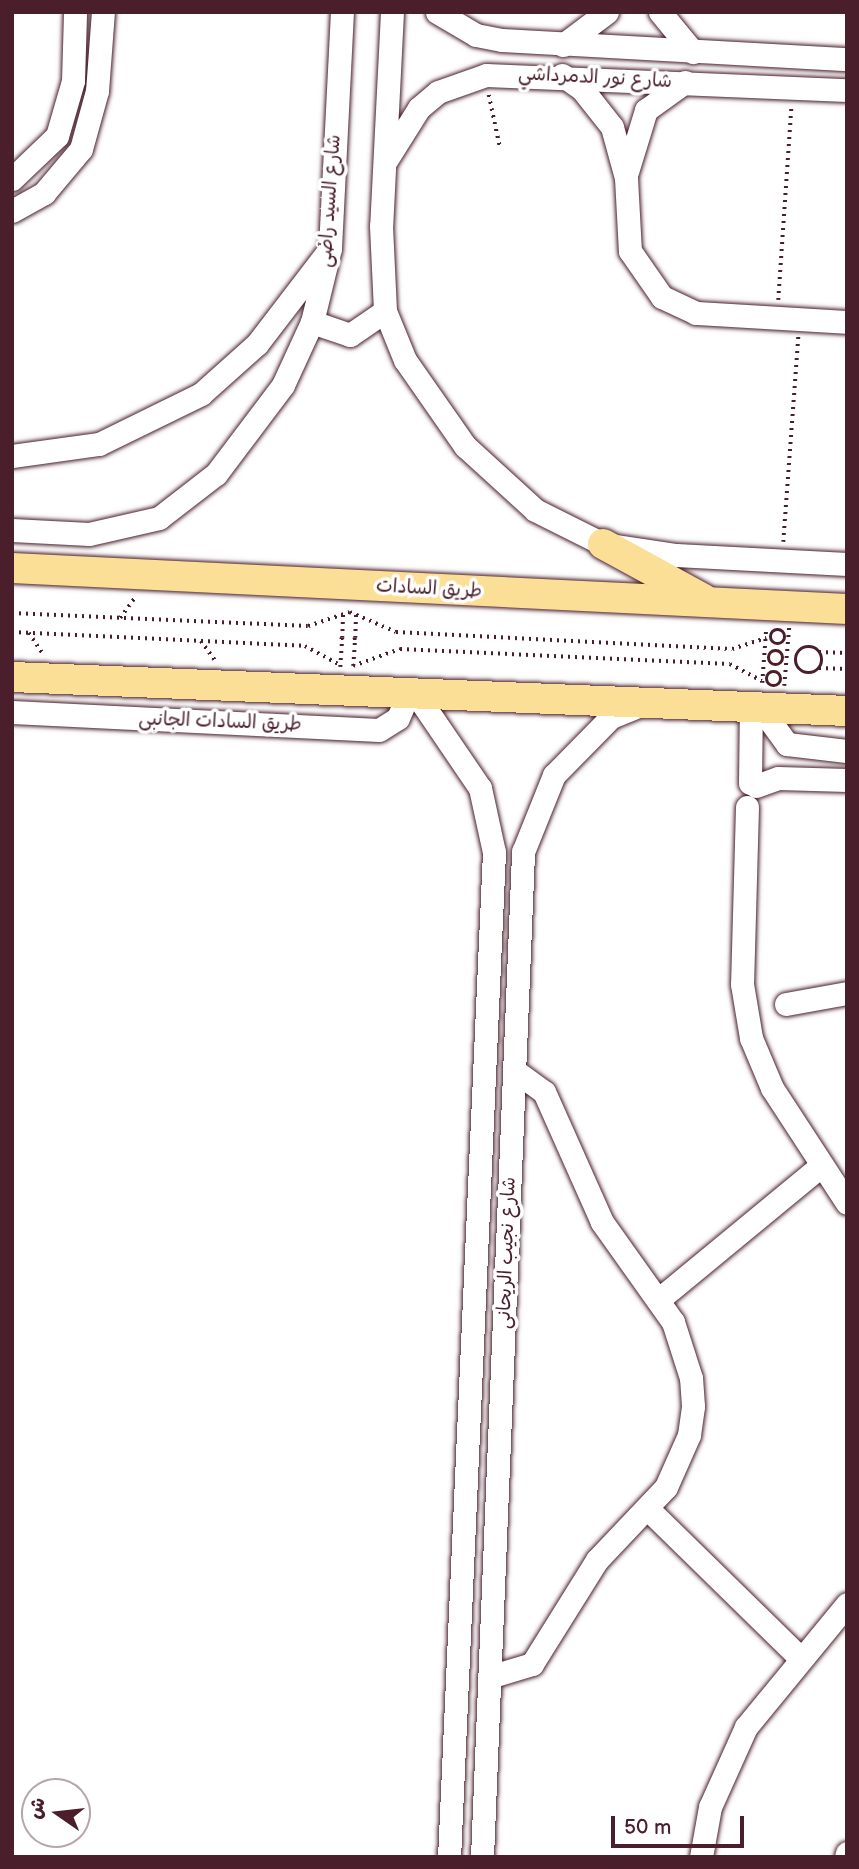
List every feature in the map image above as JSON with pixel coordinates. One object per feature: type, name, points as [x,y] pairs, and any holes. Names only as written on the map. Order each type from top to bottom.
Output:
[{"type":"main road","points":[[603,544],[710,603]]},
{"type":"main road","name":"طريق السادات","points":[[12,568],[847,609]]},
{"type":"main road","points":[[12,677],[647,703],[763,695],[847,711]]},
{"type":"street","points":[[12,179],[57,136],[73,81],[75,12]]},
{"type":"street","points":[[12,211],[44,193],[81,149],[97,91],[103,12]]},
{"type":"street","name":"شارع السيد راضى","points":[[12,530],[127,529],[188,499],[263,414],[312,323],[330,248],[342,12]]},
{"type":"street","points":[[392,12],[384,164],[385,311],[405,360],[464,446],[535,509],[603,544],[782,561],[847,564]]},
{"type":"street","name":"شارع نور الدمرداشي","points":[[437,12],[476,35],[553,45],[847,60]]},
{"type":"street","points":[[607,12],[553,45],[552,75],[582,89],[612,127],[626,178],[630,251],[648,285],[696,313],[847,322]]},
{"type":"street","points":[[660,12],[693,52]]},
{"type":"street","points":[[642,79],[644,49]]},
{"type":"street","name":"شارع نور الدمرداشي","points":[[384,164],[419,108],[450,87],[486,75],[552,75],[847,90]]},
{"type":"street","points":[[626,178],[646,110],[685,82]]},
{"type":"street","points":[[12,456],[99,444],[201,394],[257,344],[330,248]]},
{"type":"street","points":[[312,323],[350,335],[385,311]]},
{"type":"street","name":"طريق السادات الجانبى","points":[[12,712],[379,730],[398,718],[412,694]]},
{"type":"street","name":"شارع نجيب الريحانى","points":[[412,694],[480,788],[494,852],[449,1857]]},
{"type":"street","points":[[763,695],[787,744],[847,751]]},
{"type":"street","points":[[763,695],[751,792],[745,1011],[760,1064],[847,1203]]},
{"type":"street","name":"شارع نجيب الريحانى","points":[[482,1857],[523,852],[535,811],[580,743],[611,718],[647,703]]},
{"type":"street","points":[[751,792],[778,778],[847,780]]},
{"type":"street","points":[[494,852],[523,852]]},
{"type":"street","points":[[786,1004],[847,992]]},
{"type":"street","points":[[489,1677],[505,1678],[532,1664],[575,1588],[648,1509],[680,1462],[693,1406],[684,1350],[658,1300],[602,1222],[544,1092],[514,1070]]},
{"type":"street","points":[[658,1300],[822,1166]]},
{"type":"street","points":[[648,1509],[801,1659]]},
{"type":"street","points":[[461,1597],[493,1598]]},
{"type":"street","points":[[701,1857],[726,1765],[771,1691],[847,1604]]},
{"type":"path","points":[[486,75],[500,147]]},
{"type":"path","points":[[782,561],[793,87]]},
{"type":"path","points":[[120,618],[137,594]]},
{"type":"path","points":[[340,672],[344,604]]},
{"type":"path","points":[[352,673],[357,605]]},
{"type":"path","points":[[12,613],[308,626],[343,613],[356,613],[396,632],[732,649],[766,638]]},
{"type":"path","points":[[763,695],[766,625]]},
{"type":"path","points":[[763,695],[785,658],[789,626]]},
{"type":"path","points":[[766,658],[776,651],[777,645],[771,635],[781,630],[785,641],[777,645]]},
{"type":"path","points":[[12,632],[305,646],[340,666],[353,666],[400,649],[730,664],[763,695]]},
{"type":"path","points":[[29,633],[48,660]]},
{"type":"path","points":[[201,641],[220,667]]},
{"type":"path","points":[[796,659],[805,648],[819,652],[847,653]]},
{"type":"path","points":[[776,651],[785,658],[796,659]]},
{"type":"path","points":[[819,652],[819,668]]},
{"type":"path","points":[[766,658],[775,666],[775,672],[767,680],[774,687],[782,678],[775,672]]},
{"type":"path","points":[[775,666],[785,658]]},
{"type":"path","points":[[796,659],[804,672],[819,668],[847,669]]}]
